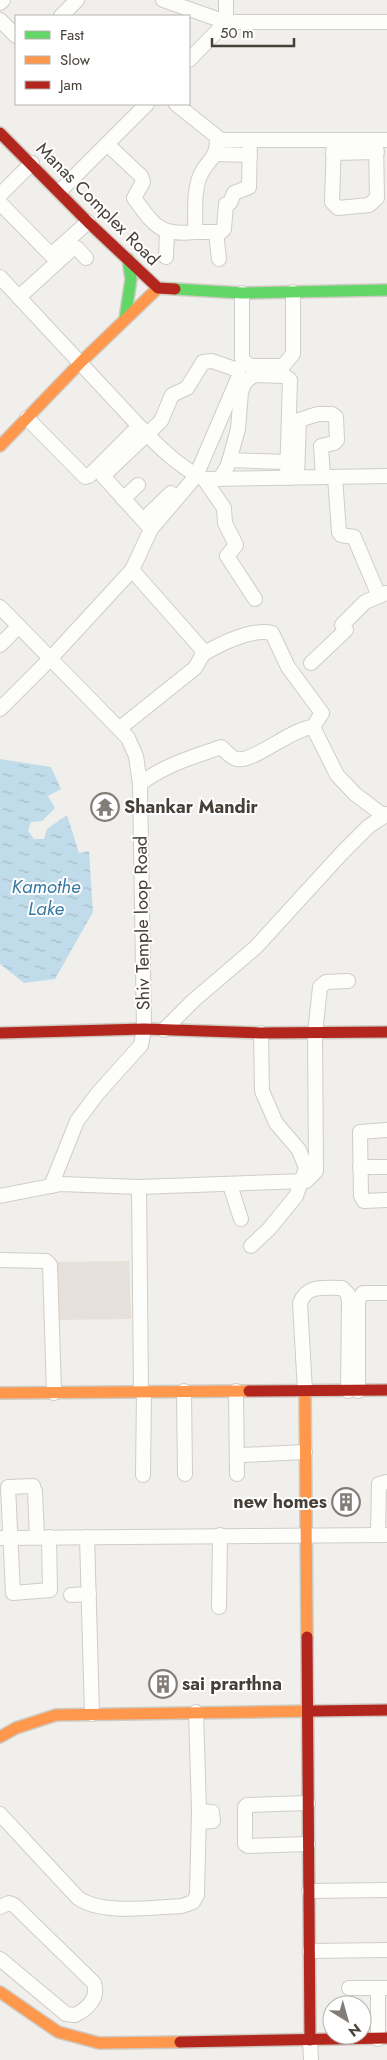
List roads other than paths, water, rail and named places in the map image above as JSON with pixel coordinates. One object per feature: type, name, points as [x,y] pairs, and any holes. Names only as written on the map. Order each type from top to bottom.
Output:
[{"type":"street","points":[[62,15],[77,0]]},
{"type":"street","points":[[163,0],[226,22],[387,22]]},
{"type":"street","points":[[190,59],[226,22],[226,0]]},
{"type":"street","points":[[0,20],[15,35]]},
{"type":"street","points":[[60,191],[112,154],[146,105]]},
{"type":"street","points":[[177,105],[221,140],[250,140],[334,147],[380,144],[377,198],[374,202],[369,205],[338,208],[332,202],[334,147]]},
{"type":"street","name":"Manas Complex Road","points":[[0,134],[60,191],[90,225],[158,288],[242,293],[387,290]]},
{"type":"street","points":[[195,232],[197,188],[200,176],[215,154],[217,138]]},
{"type":"street","points":[[112,154],[141,176],[143,182],[134,198],[156,226],[167,232],[221,232],[224,229],[226,204],[230,203],[234,193],[249,187],[250,140]]},
{"type":"street","points":[[215,154],[250,155]]},
{"type":"street","points":[[0,195],[32,163]]},
{"type":"street","points":[[0,203],[51,255],[90,225]]},
{"type":"street","points":[[78,241],[90,225]]},
{"type":"street","points":[[166,257],[167,232]]},
{"type":"street","points":[[216,232],[219,259]]},
{"type":"street","points":[[18,297],[73,248],[77,248],[86,258]]},
{"type":"street","points":[[125,319],[131,279],[128,260]]},
{"type":"street","points":[[3,285],[18,297],[81,362],[162,450],[200,478],[224,508],[225,523],[236,545],[227,556],[255,599]]},
{"type":"street","points":[[0,446],[81,362],[158,288]]},
{"type":"street","points":[[242,293],[242,359],[250,366],[283,366],[293,354],[294,292]]},
{"type":"street","points":[[28,418],[85,476],[89,476],[143,430],[160,421],[172,396],[187,388],[203,362],[212,362],[238,370],[239,376],[200,478],[147,524]]},
{"type":"street","points":[[220,478],[229,460],[238,429],[241,392],[245,382],[254,375],[286,376],[290,380],[286,462],[292,478]]},
{"type":"street","points":[[292,478],[299,420],[310,416],[332,414],[336,417],[336,440],[334,443],[322,446],[339,532],[341,536],[354,537],[383,594],[365,602],[342,625],[346,630],[311,663]]},
{"type":"street","points":[[143,430],[103,478],[147,524]]},
{"type":"street","points":[[229,460],[286,462]]},
{"type":"street","points":[[200,478],[387,476]]},
{"type":"street","points":[[123,499],[138,485]]},
{"type":"street","points":[[2,702],[50,659],[132,570],[147,524],[175,490]]},
{"type":"street","points":[[132,570],[200,646],[203,654]]},
{"type":"street","name":"Shiv Temple loop Road","points":[[0,607],[120,728],[132,746],[140,784],[144,1029],[0,1033]]},
{"type":"street","points":[[0,645],[18,626]]},
{"type":"street","points":[[120,728],[195,668],[203,654],[225,641],[265,631],[272,634],[288,667],[322,713],[313,727],[306,728],[274,743],[246,760],[235,759],[221,747],[177,762],[153,774],[140,784]]},
{"type":"street","points":[[164,1030],[194,1000],[256,947],[340,854],[369,826],[385,815],[355,794],[337,775],[313,727]]},
{"type":"street","points":[[0,1196],[61,1184],[139,1187],[301,1182],[312,1176],[316,1171],[316,1033],[320,988],[326,982],[348,981]]},
{"type":"street","points":[[51,1186],[77,1122],[98,1093],[141,1045],[144,1029],[261,1033],[387,1032]]},
{"type":"street","points":[[251,1246],[270,1229],[296,1196],[306,1168],[299,1150],[276,1123],[262,1091],[261,1033]]},
{"type":"street","points":[[387,1130],[360,1132],[360,1196],[364,1201],[387,1200]]},
{"type":"street","points":[[360,1167],[387,1167]]},
{"type":"street","points":[[230,1184],[241,1219]]},
{"type":"street","points":[[139,1187],[143,1475]]},
{"type":"street","points":[[0,1260],[46,1261],[50,1265],[54,1392]]},
{"type":"street","points":[[311,2060],[306,1452],[300,1303],[303,1294],[311,1288],[342,1288],[348,1294],[353,1391]]},
{"type":"street","points":[[353,1391],[358,1300],[363,1293],[387,1293]]},
{"type":"street","points":[[0,1393],[387,1390]]},
{"type":"street","points":[[186,1391],[187,1473]]},
{"type":"street","points":[[239,1391],[243,1455],[240,1474],[239,1391]]},
{"type":"street","points":[[243,1455],[306,1452]]},
{"type":"street","points":[[5,1538],[383,1535],[379,1484],[387,1482]]},
{"type":"street","points":[[5,1538],[8,1487],[34,1488],[46,1537],[53,1593]]},
{"type":"street","points":[[0,1488],[3,1489],[5,1538],[13,1593],[50,1590],[46,1537]]},
{"type":"street","points":[[219,1607],[220,1535]]},
{"type":"street","points":[[88,1537],[92,1714]]},
{"type":"street","points":[[71,1595],[89,1594]]},
{"type":"street","points":[[0,1737],[34,1721],[56,1716],[387,1710]]},
{"type":"street","points":[[0,1814],[78,1898],[87,1905],[101,1908],[182,1906],[194,1902],[197,1895],[199,1817],[196,1712]]},
{"type":"street","points":[[308,1804],[247,1805],[245,1807],[245,1844],[248,1846],[308,1844]]},
{"type":"street","points":[[309,1891],[387,1890]]},
{"type":"street","points":[[0,1907],[9,1903],[14,1904],[94,1983],[94,1996],[90,2005],[75,2016],[62,2012],[0,1959]]},
{"type":"street","points":[[310,1951],[387,1950]]},
{"type":"street","points":[[0,1992],[58,2032],[98,2042],[383,2039],[382,1988],[350,1988]]},
{"type":"street","points":[[58,2032],[62,2012]]},
{"type":"water","name":"Kamothe Lake","points":[[0,759],[51,767],[61,789],[48,796],[55,808],[42,821],[31,822],[28,831],[34,839],[44,839],[47,829],[67,815],[79,853],[89,851],[93,912],[55,979],[24,983],[0,964]]},
{"type":"place","name":"Shankar Mandir","points":[[105,807]]},
{"type":"place","name":"new homes","points":[[346,1502]]},
{"type":"place","name":"sai prarthna","points":[[163,1684]]}]
